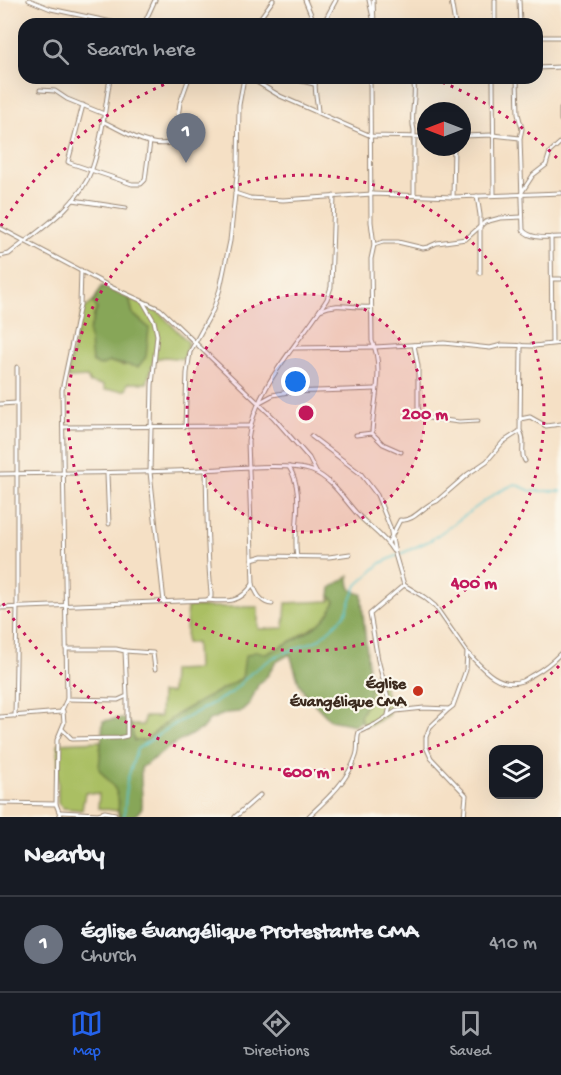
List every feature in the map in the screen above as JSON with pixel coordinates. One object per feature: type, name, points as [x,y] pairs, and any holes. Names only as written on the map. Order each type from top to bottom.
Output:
[{"type":"street","points":[[29,0],[51,9],[94,18]]},
{"type":"street","points":[[146,18],[154,0]]},
{"type":"street","points":[[260,18],[273,0]]},
{"type":"street","points":[[305,0],[312,18]]},
{"type":"street","points":[[326,18],[336,0]]},
{"type":"street","points":[[371,0],[373,18]]},
{"type":"street","points":[[452,0],[454,18]]},
{"type":"street","points":[[495,0],[495,18]]},
{"type":"street","points":[[519,0],[520,18]]},
{"type":"street","points":[[543,37],[561,37]]},
{"type":"street","points":[[543,68],[561,67]]},
{"type":"street","points":[[0,256],[9,254],[54,219],[73,200],[91,171],[103,122],[109,84]]},
{"type":"street","points":[[103,122],[150,142],[168,143],[175,136],[180,103],[187,84]]},
{"type":"street","points":[[185,426],[188,362],[194,341],[213,309],[220,289],[230,241],[238,166],[238,122],[243,84]]},
{"type":"street","points":[[260,84],[280,96],[371,136],[414,137]]},
{"type":"street","points":[[314,84],[318,113]]},
{"type":"street","points":[[370,84],[371,222],[374,245],[371,259],[371,307],[372,341],[375,347],[378,373],[372,433]]},
{"type":"street","points":[[414,84],[412,122],[414,196]]},
{"type":"street","points":[[493,84],[494,195]]},
{"type":"street","points":[[517,84],[518,114],[522,129],[520,138],[521,194],[525,233],[531,236],[561,237]]},
{"type":"street","points":[[40,90],[55,90],[104,114]]},
{"type":"street","points":[[83,105],[69,162],[132,184],[141,184],[145,180],[150,142]]},
{"type":"street","points":[[561,109],[561,120]]},
{"type":"street","points":[[471,136],[520,138]]},
{"type":"street","points":[[521,194],[533,175],[546,165],[550,152],[561,142]]},
{"type":"street","points":[[453,197],[454,156]]},
{"type":"street","points":[[236,193],[263,199],[372,194],[453,197],[561,193]]},
{"type":"street","points":[[272,604],[267,603],[255,593],[253,584],[248,441],[250,426],[258,403],[268,385],[320,310],[331,287],[333,196]]},
{"type":"street","points":[[477,196],[480,215],[480,273]]},
{"type":"street","points":[[73,200],[126,208]]},
{"type":"street","points":[[374,245],[383,242],[398,242],[423,248],[436,243],[466,238],[485,222],[522,218]]},
{"type":"street","points":[[0,228],[111,287],[160,309],[274,418],[309,458],[317,473]]},
{"type":"street","points":[[551,237],[552,344]]},
{"type":"street","points":[[61,817],[56,804],[57,740],[64,723],[63,711],[66,699],[62,390],[78,312],[81,270]]},
{"type":"street","points":[[552,279],[561,279]]},
{"type":"street","points":[[142,301],[154,321],[157,335],[150,472],[164,602]]},
{"type":"street","points":[[320,310],[336,304],[360,308],[371,307]]},
{"type":"street","points":[[294,348],[444,343],[490,348],[502,345],[534,346],[561,343]]},
{"type":"street","points":[[414,345],[418,366],[418,407],[421,417],[451,421],[478,421]]},
{"type":"street","points":[[521,345],[520,431],[524,439],[523,457],[525,461]]},
{"type":"street","points":[[15,717],[17,368]]},
{"type":"street","points":[[268,385],[273,395]]},
{"type":"street","points":[[258,403],[273,395],[304,390],[376,389]]},
{"type":"street","points":[[0,404],[17,403]]},
{"type":"street","points":[[520,419],[530,417],[546,426],[561,424]]},
{"type":"street","points":[[62,427],[250,426]]},
{"type":"street","points":[[388,543],[400,520],[410,519],[432,502],[437,501],[487,461],[503,442],[520,431]]},
{"type":"street","points":[[356,435],[372,433]]},
{"type":"street","points":[[372,433],[383,444],[402,452]]},
{"type":"street","points":[[311,436],[361,474],[370,485],[385,511],[404,585],[435,606],[468,652],[495,678],[505,682],[523,681],[543,670],[561,653]]},
{"type":"street","points":[[289,467],[294,476],[298,496],[296,514],[298,525],[295,532],[297,557]]},
{"type":"street","points":[[0,474],[107,474],[289,467],[307,470],[317,473],[330,483],[361,518],[388,543],[395,554]]},
{"type":"street","points":[[206,470],[206,519],[211,593],[211,597],[207,600]]},
{"type":"street","points":[[107,474],[109,524]]},
{"type":"street","points":[[252,559],[263,556],[329,557],[350,554]]},
{"type":"street","points":[[0,608],[235,600],[246,594],[253,584]]},
{"type":"street","points":[[387,717],[390,706],[378,660],[370,614],[404,585]]},
{"type":"street","points":[[65,649],[116,649],[153,653],[155,669]]},
{"type":"street","points":[[62,729],[72,739],[127,736],[125,651]]},
{"type":"street","points":[[464,817],[466,795],[430,758],[426,747],[426,737],[430,727],[453,706],[466,670],[468,652]]},
{"type":"street","points":[[66,699],[118,700],[127,696]]},
{"type":"street","points":[[308,817],[338,787],[352,765],[357,751],[359,732],[396,711],[415,708],[449,709]]},
{"type":"street","points":[[0,717],[63,711]]},
{"type":"street","points":[[235,817],[260,795]]},
{"type":"street","points":[[0,803],[56,804]]},
{"type":"street","points":[[60,812],[115,814]]},
{"type":"green space","points":[[102,286],[129,298],[133,314],[149,328],[146,357],[138,367],[110,362],[99,366],[92,362],[89,331],[97,309],[93,302]]},
{"type":"green space","points":[[129,298],[159,312],[188,342],[184,359],[165,357],[154,359],[147,383],[128,383],[126,390],[105,390],[103,385],[90,383],[87,377],[68,378],[68,368],[83,310],[93,302],[97,308],[93,317],[110,362],[124,366],[149,328],[133,314]]},
{"type":"green space","points":[[349,576],[351,588],[362,594],[368,673],[382,680],[371,685],[367,703],[360,716],[361,721],[355,725],[330,720],[306,695],[299,683],[290,654],[276,662],[258,685],[250,703],[240,712],[227,713],[209,720],[202,729],[174,744],[141,768],[142,808],[134,817],[122,817],[118,812],[116,792],[99,769],[103,721],[123,718],[131,725],[134,741],[145,740],[179,713],[242,678],[245,656],[257,651],[266,654],[318,625],[331,610],[335,601],[330,596],[331,588]]},
{"type":"green space","points":[[330,596],[335,600],[333,608],[321,623],[266,654],[242,678],[179,713],[145,740],[134,741],[131,725],[143,725],[144,717],[160,717],[161,693],[171,693],[172,670],[197,669],[196,643],[186,643],[187,607],[258,607],[258,629],[284,628],[286,603],[330,601]]},
{"type":"green space","points":[[382,680],[390,707],[388,715],[365,726],[360,716],[367,703],[371,685]]},
{"type":"green space","points":[[101,741],[100,753],[104,775],[115,787],[120,800],[118,812],[98,808],[99,794],[85,792],[82,810],[63,808],[58,803],[58,743]]},
{"type":"waterway","points":[[124,817],[127,781],[137,749],[175,724],[231,693],[252,672],[274,657],[318,640],[345,615],[357,585],[381,563],[431,540],[496,493],[515,484],[531,491],[561,491]]},
{"type":"place","name":"Église Évangélique Protestante CMA","points":[[186,163]]},
{"type":"place","name":"Église Évangélique CMA","points":[[418,691]]}]
